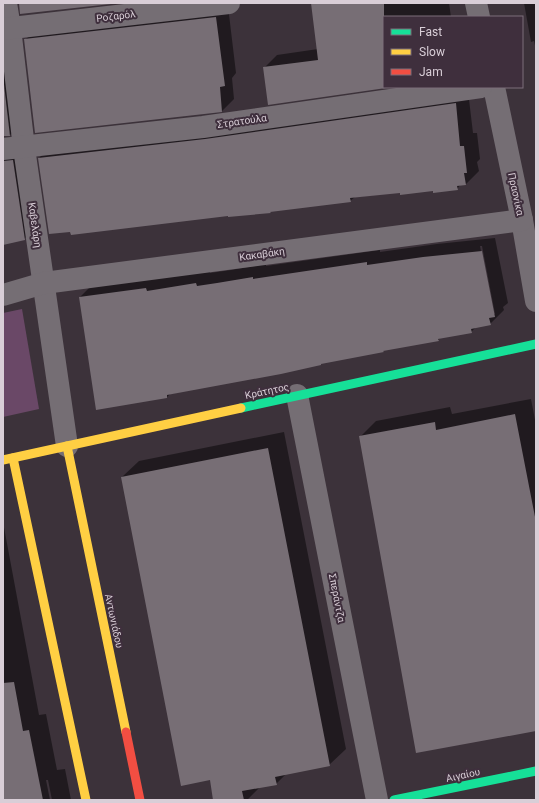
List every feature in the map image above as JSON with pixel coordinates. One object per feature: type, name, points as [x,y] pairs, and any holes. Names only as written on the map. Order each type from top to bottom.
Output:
[{"type":"street","name":"Καβελάρη","points":[[6,3],[14,149],[44,283],[67,446]]},
{"type":"street","name":"Ροζαρόλ","points":[[7,29],[229,3]]},
{"type":"street","points":[[476,3],[479,16]]},
{"type":"street","name":"Στρατούλα","points":[[14,149],[203,127],[474,88]]},
{"type":"street","name":"Πρασνίκα","points":[[494,88],[522,220],[536,301]]},
{"type":"street","name":"Κακαβάκη","points":[[3,295],[44,283],[522,220]]},
{"type":"street","name":"Κράτητος","points":[[3,460],[536,344]]},
{"type":"street","name":"Σπεράντζα","points":[[297,395],[377,800]]},
{"type":"street","name":"Αντωνιάδου","points":[[67,446],[140,800]]},
{"type":"street","points":[[13,458],[86,800]]},
{"type":"street","name":"Αιγαίου","points":[[394,800],[536,771]]},
{"type":"shaded area","points":[[22,309],[39,409],[3,417],[3,313]]},
{"type":"building","points":[[19,3],[120,3],[20,14]]},
{"type":"building","points":[[311,3],[384,3],[383,88],[386,88],[268,105],[263,67],[318,60]]},
{"type":"building","points":[[216,17],[225,86],[220,87],[222,112],[35,133],[24,39]]},
{"type":"building","points":[[3,76],[10,136],[3,136]]},
{"type":"building","points":[[456,103],[460,146],[464,146],[467,173],[464,173],[466,185],[457,186],[458,190],[400,195],[400,193],[350,198],[351,202],[270,212],[271,213],[228,216],[71,235],[70,232],[49,234],[38,158],[205,139]]},
{"type":"building","points":[[13,160],[25,240],[3,245],[3,161]]},
{"type":"building","points":[[482,251],[495,317],[489,318],[491,325],[471,329],[472,333],[438,339],[439,341],[321,364],[281,374],[167,395],[167,398],[96,410],[79,297],[146,288],[147,291],[196,283],[197,286],[367,262],[367,265]]},
{"type":"building","points":[[515,414],[536,522],[536,731],[416,753],[359,436],[435,422],[436,430]]},
{"type":"building","points":[[268,448],[330,766],[275,777],[277,785],[242,791],[244,800],[213,800],[210,780],[181,786],[121,477]]},
{"type":"building","points":[[14,682],[23,731],[29,730],[43,800],[3,800],[3,683]]},
{"type":"traffic: fast","points":[[241,408],[536,344]]},
{"type":"traffic: fast","points":[[394,800],[536,771]]},
{"type":"traffic: slow","points":[[3,460],[241,408]]},
{"type":"traffic: slow","points":[[67,446],[126,732]]},
{"type":"traffic: slow","points":[[13,458],[86,800]]},
{"type":"traffic: jam","points":[[126,732],[140,800]]}]
